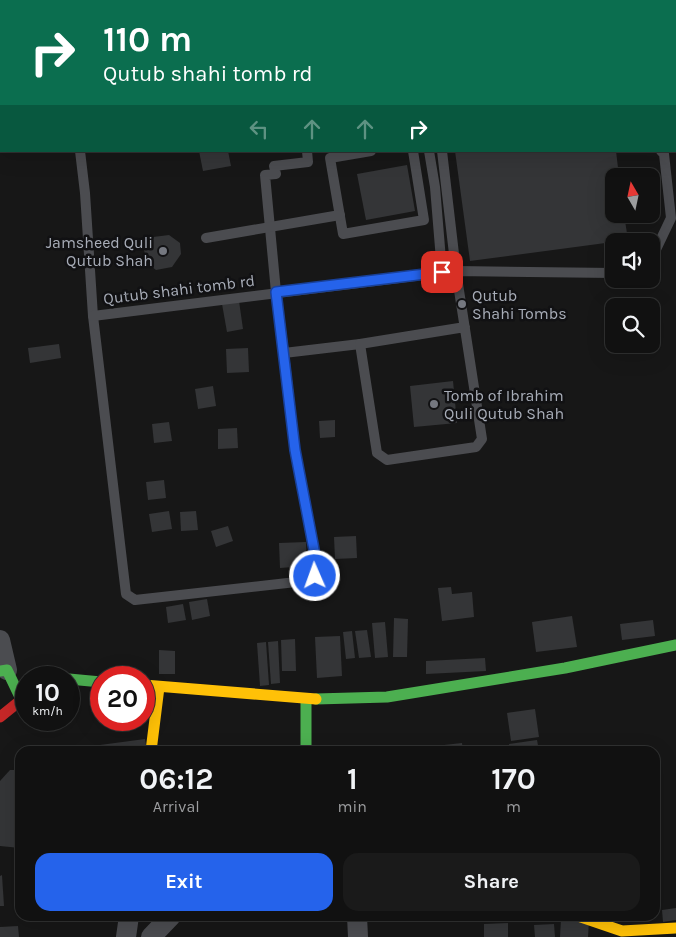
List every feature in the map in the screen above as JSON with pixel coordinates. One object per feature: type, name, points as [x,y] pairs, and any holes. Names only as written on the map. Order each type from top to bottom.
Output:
[{"type":"street","points":[[0,640],[3,671],[15,686]]},
{"type":"street","points":[[155,686],[306,699],[387,697],[565,668],[676,645]]},
{"type":"street","points":[[152,746],[159,687]]},
{"type":"street","points":[[306,699],[306,746]]},
{"type":"street","points":[[0,717],[15,705]]},
{"type":"street","points":[[126,937],[128,921]]},
{"type":"street","points":[[151,937],[166,921]]},
{"type":"street","points":[[357,921],[358,937]]},
{"type":"street","points":[[596,921],[621,934],[676,928]]},
{"type":"lane","name":"Qutub shahi tomb rd","points":[[80,152],[85,193],[93,316],[442,272],[605,273]]},
{"type":"lane","points":[[93,316],[126,594],[135,600],[306,581],[315,576],[316,560],[295,450],[276,292],[265,175],[276,174],[274,166],[308,162],[307,152]]},
{"type":"lane","points":[[365,152],[330,158],[343,234],[424,220],[412,152]]},
{"type":"lane","points":[[429,152],[442,272]]},
{"type":"lane","points":[[360,344],[377,452],[387,460],[476,446],[482,439],[456,271],[442,152]]},
{"type":"lane","points":[[660,242],[672,218],[664,154],[662,152]]},
{"type":"lane","points":[[419,189],[434,187]]},
{"type":"lane","points":[[206,238],[340,215]]},
{"type":"lane","points":[[284,354],[465,327]]},
{"type":"building","points":[[199,152],[228,152],[231,166],[203,171]]},
{"type":"building","points":[[455,152],[616,152],[618,168],[605,168],[605,223],[625,223],[627,233],[605,233],[605,243],[470,261]]},
{"type":"building","points":[[407,165],[415,211],[366,220],[357,174]]},
{"type":"building","name":"Jamsheed Quli Qutub Shah","points":[[169,235],[180,243],[181,254],[172,267],[156,270],[146,262],[144,249],[153,237]]},
{"type":"building","points":[[239,301],[243,329],[227,332],[222,304]]},
{"type":"building","points":[[59,344],[61,358],[30,363],[28,348]]},
{"type":"building","points":[[248,348],[249,372],[227,373],[226,349]]},
{"type":"building","name":"Tomb of Ibrahim Quli Qutub Shah","points":[[453,381],[457,423],[414,427],[410,386]]},
{"type":"building","points":[[213,386],[216,406],[198,409],[195,389]]},
{"type":"building","points":[[335,420],[335,437],[320,438],[319,421]]},
{"type":"building","points":[[169,422],[172,441],[154,443],[152,424]]},
{"type":"building","points":[[237,428],[238,448],[218,449],[218,429]]},
{"type":"building","points":[[164,480],[166,498],[148,500],[146,482]]},
{"type":"building","points":[[169,511],[172,529],[152,532],[149,514]]},
{"type":"building","points":[[196,511],[198,530],[181,531],[180,512]]},
{"type":"building","points":[[228,526],[233,541],[216,547],[211,531]]},
{"type":"building","points":[[356,536],[357,558],[335,559],[334,537]]},
{"type":"building","points":[[306,542],[307,566],[280,568],[279,543]]},
{"type":"building","points":[[451,587],[452,594],[472,592],[474,617],[442,621],[438,588]]},
{"type":"building","points":[[207,599],[210,616],[192,620],[189,602]]},
{"type":"building","points":[[183,604],[186,620],[168,623],[166,607]]},
{"type":"building","points":[[572,616],[577,647],[536,652],[532,622]]},
{"type":"building","points":[[394,618],[408,619],[407,657],[393,657]]},
{"type":"building","points":[[653,620],[655,636],[622,640],[620,624]]},
{"type":"building","points":[[385,622],[388,657],[375,658],[372,623]]},
{"type":"building","points":[[367,630],[371,657],[359,658],[355,631]]},
{"type":"building","points":[[352,631],[355,658],[346,659],[343,632]]},
{"type":"building","points":[[340,636],[342,676],[317,678],[315,637]]},
{"type":"building","points":[[295,639],[296,671],[282,671],[281,640]]},
{"type":"building","points":[[278,641],[280,683],[271,684],[268,642]]},
{"type":"building","points":[[266,642],[269,685],[260,686],[257,643]]},
{"type":"building","points":[[159,650],[175,651],[175,674],[159,674]]},
{"type":"building","points":[[485,658],[486,671],[426,674],[426,661]]},
{"type":"building","points":[[535,709],[539,737],[511,741],[507,713]]},
{"type":"building","points":[[145,739],[146,746],[100,746]]},
{"type":"building","points":[[537,740],[538,746],[509,746],[509,744]]},
{"type":"building","points":[[462,743],[462,746],[444,746]]},
{"type":"building","points":[[10,770],[15,770],[15,848],[0,846],[0,781]]},
{"type":"building","points":[[2,875],[4,906],[0,906],[0,876]]},
{"type":"building","points":[[676,908],[676,920],[663,922],[662,910]]},
{"type":"building","points":[[561,921],[589,921],[588,937],[560,937]]},
{"type":"building","points":[[508,923],[508,937],[484,937],[484,924]]},
{"type":"building","points":[[554,924],[555,937],[535,937],[534,925]]},
{"type":"building","points":[[18,926],[19,937],[0,937],[0,927]]},
{"type":"traffic: fast","points":[[316,699],[387,697],[565,668],[676,645]]},
{"type":"traffic: fast","points":[[0,671],[7,670],[15,687]]},
{"type":"traffic: fast","points":[[80,680],[90,681]]},
{"type":"traffic: fast","points":[[306,699],[306,746]]},
{"type":"traffic: slow","points":[[155,686],[316,699]]},
{"type":"traffic: slow","points":[[152,746],[159,687]]},
{"type":"traffic: slow","points":[[593,921],[622,931],[676,928]]},
{"type":"traffic: jam","points":[[0,717],[15,705]]},
{"type":"place","name":"Jamsheed Quli Qutub Shah","points":[[163,251]]},
{"type":"place","name":"Qutub Shahi Tombs","points":[[462,304]]},
{"type":"place","name":"Tomb of Ibrahim Quli Qutub Shah","points":[[434,404]]},
{"type":"route","points":[[315,576],[316,560],[295,450],[276,292],[442,272]]}]
